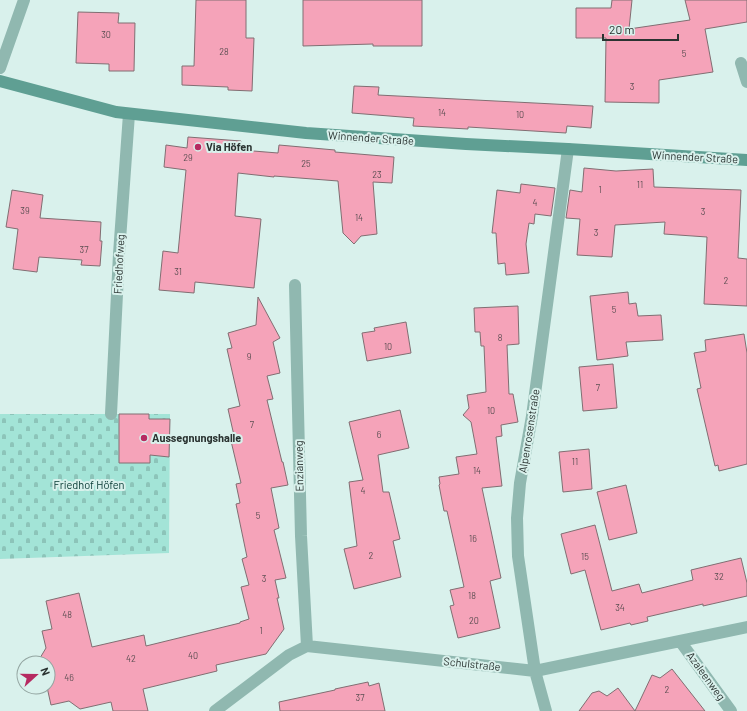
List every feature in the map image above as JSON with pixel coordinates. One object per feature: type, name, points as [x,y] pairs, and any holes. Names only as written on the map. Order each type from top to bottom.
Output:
[{"type":"street","points":[[0,68],[24,0]]},
{"type":"street","points":[[741,63],[747,82]]},
{"type":"street","name":"Winnender Straße","points":[[0,82],[116,112],[306,133],[466,144],[747,160]]},
{"type":"street","name":"Friedhofweg","points":[[112,414],[119,254],[129,114]]},
{"type":"street","name":"Alpenrosenstraße","points":[[546,711],[535,671],[518,556],[517,518],[520,483],[532,416],[568,149]]},
{"type":"street","name":"Enzianweg","points":[[295,285],[301,536],[307,646]]},
{"type":"street","name":"Schulstraße","points":[[307,646],[535,671],[747,627]]},
{"type":"street","name":"Azaleenweg","points":[[680,641],[731,711]]},
{"type":"street","points":[[215,711],[289,655],[307,646]]},
{"type":"green space","name":"Friedhof Höfen","points":[[0,414],[170,414],[169,553],[0,559]]},
{"type":"building","points":[[196,0],[246,0],[246,38],[254,38],[252,91],[228,90],[228,87],[182,85],[182,66],[194,66]]},
{"type":"building","points":[[303,0],[422,0],[422,46],[373,46],[373,44],[303,46]]},
{"type":"building","points":[[612,0],[632,0],[629,29],[690,20],[685,0],[747,0],[747,22],[705,29],[713,72],[659,80],[659,103],[605,102],[606,38],[576,38],[576,8],[611,8]]},
{"type":"building","points":[[78,12],[119,13],[118,23],[135,23],[134,71],[109,71],[109,64],[76,63]]},
{"type":"building","points":[[354,86],[379,87],[378,95],[593,106],[591,128],[567,126],[566,133],[468,127],[468,129],[413,126],[414,118],[352,113]]},
{"type":"building","points":[[188,137],[241,141],[241,150],[278,153],[279,145],[394,157],[392,183],[373,182],[377,234],[361,236],[354,244],[343,233],[338,181],[238,173],[235,216],[261,219],[254,288],[195,282],[194,293],[159,290],[163,251],[178,253],[186,170],[164,167],[166,145],[187,148]]},
{"type":"building","points":[[584,168],[616,171],[653,169],[654,187],[741,190],[738,258],[747,259],[747,306],[704,304],[707,237],[664,234],[665,222],[615,225],[612,257],[577,255],[580,219],[566,218],[570,190],[582,192]]},
{"type":"building","points":[[521,184],[555,188],[551,216],[535,214],[534,224],[529,223],[526,244],[529,273],[506,275],[505,263],[498,264],[496,233],[492,233],[497,190],[520,193]]},
{"type":"building","points":[[12,190],[43,195],[40,218],[101,222],[100,241],[102,241],[100,266],[81,265],[82,260],[39,257],[37,272],[13,269],[18,229],[6,227]]},
{"type":"building","points":[[628,292],[629,304],[636,303],[638,316],[661,315],[663,340],[626,342],[628,356],[597,360],[590,296]]},
{"type":"building","points":[[258,297],[280,338],[273,342],[280,373],[267,376],[273,399],[267,400],[288,485],[271,488],[279,528],[274,530],[286,578],[275,580],[279,598],[277,598],[284,629],[266,654],[216,665],[217,671],[143,689],[148,711],[113,711],[111,702],[80,709],[69,701],[51,705],[49,695],[56,695],[56,655],[42,655],[46,648],[42,631],[52,629],[46,601],[79,593],[92,647],[144,635],[146,646],[240,623],[249,619],[241,587],[249,585],[242,559],[247,557],[236,504],[240,503],[236,484],[241,483],[231,441],[235,440],[228,409],[240,406],[227,349],[232,348],[228,333],[256,325]]},
{"type":"building","points":[[518,306],[519,344],[507,345],[509,394],[513,394],[518,422],[501,425],[502,436],[496,437],[502,486],[482,488],[501,578],[490,581],[500,628],[458,638],[450,606],[454,605],[450,590],[464,587],[447,511],[444,511],[439,477],[459,474],[456,457],[477,454],[471,422],[463,415],[469,408],[467,395],[486,392],[484,346],[481,346],[480,332],[475,332],[474,308]]},
{"type":"building","points":[[406,322],[411,353],[367,361],[362,333],[375,331],[374,328]]},
{"type":"building","points":[[744,334],[747,353],[747,464],[719,471],[718,465],[715,466],[697,389],[701,388],[694,353],[706,351],[705,340]]},
{"type":"building","points":[[613,364],[617,408],[583,411],[579,367]]},
{"type":"building","points":[[400,410],[409,448],[378,455],[383,492],[389,492],[400,539],[393,541],[401,577],[354,589],[344,549],[357,546],[349,482],[363,480],[349,422]]},
{"type":"building","name":"Aussegnungshalle","points":[[119,414],[149,414],[149,419],[170,419],[169,457],[150,455],[150,463],[119,463]]},
{"type":"building","points":[[589,449],[592,489],[563,492],[559,452]]},
{"type":"building","points":[[626,485],[637,533],[609,540],[597,492]]},
{"type":"building","points":[[595,525],[612,591],[639,584],[642,593],[693,580],[691,570],[741,558],[747,583],[747,596],[703,606],[703,604],[647,617],[648,621],[631,625],[630,623],[601,630],[585,570],[571,574],[561,534]]},
{"type":"building","points":[[672,669],[705,711],[635,711],[652,675],[660,678]]},
{"type":"building","points":[[368,682],[369,686],[379,683],[385,711],[280,711],[279,702]]},
{"type":"building","points":[[618,688],[635,711],[579,711],[592,693],[599,691],[607,696]]},
{"type":"place","name":"Via Höfen","points":[[198,147]]},
{"type":"place","name":"Aussegnungshalle","points":[[144,438]]}]
